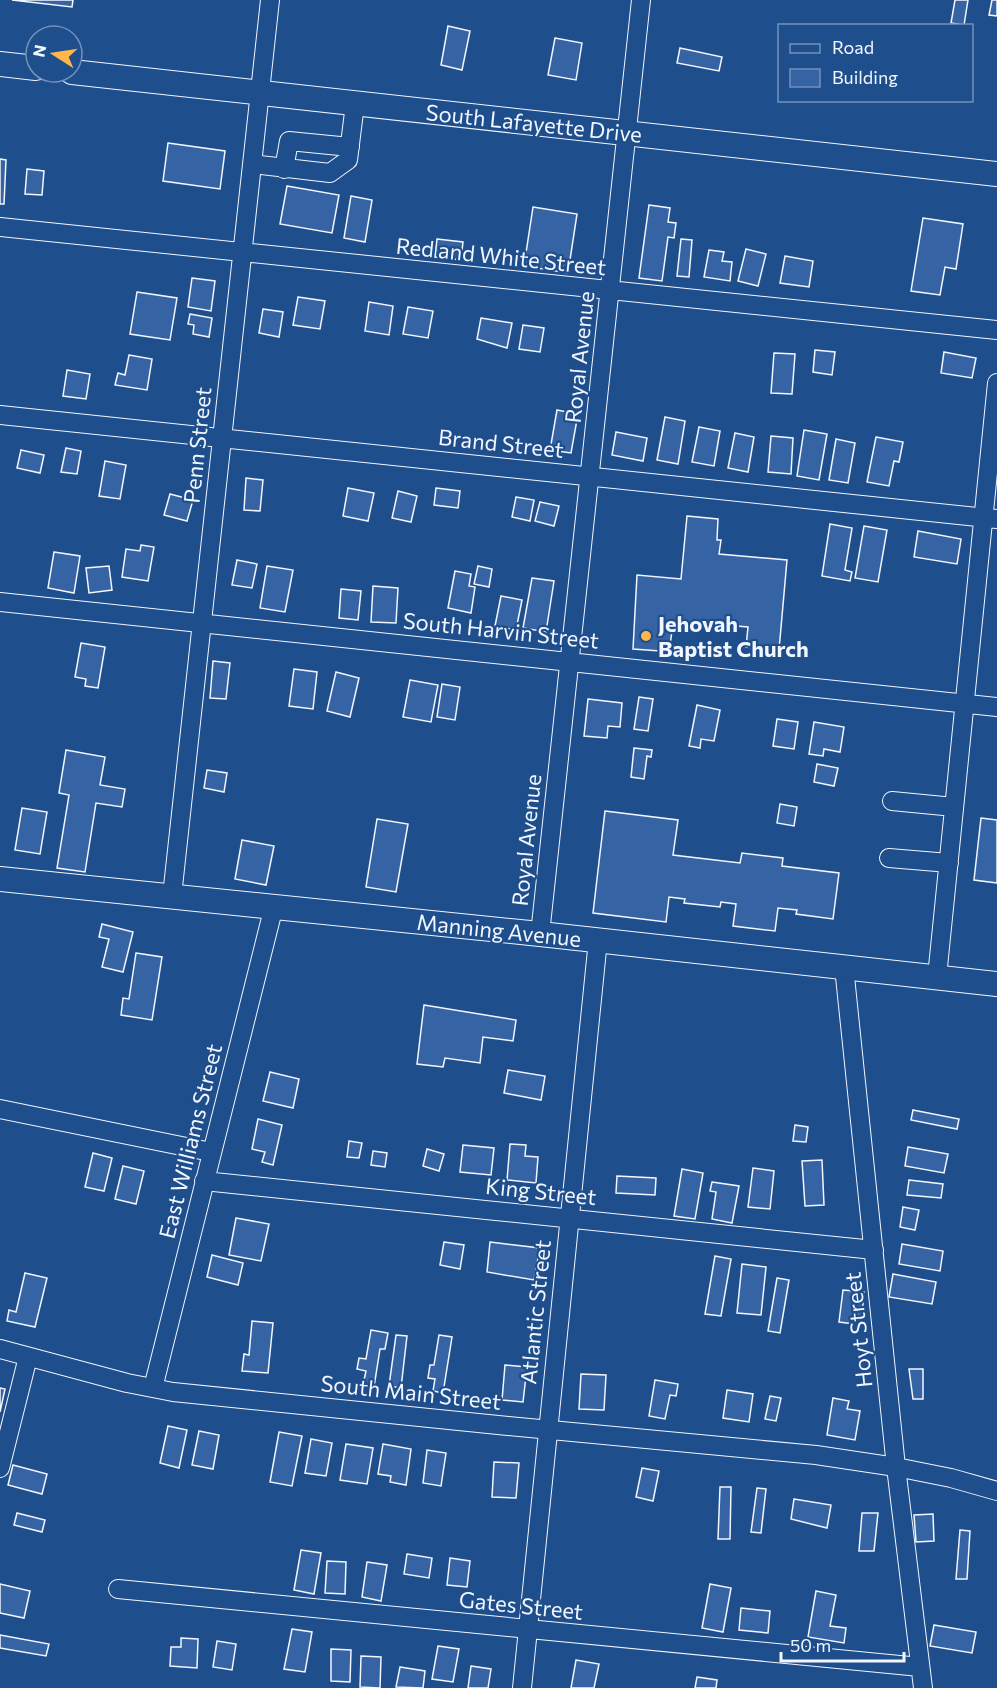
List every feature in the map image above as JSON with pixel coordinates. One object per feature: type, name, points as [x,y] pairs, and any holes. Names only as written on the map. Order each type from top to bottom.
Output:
[{"type":"main road","points":[[0,64],[24,67]]},
{"type":"main road","name":"South Lafayette Drive","points":[[84,73],[997,174]]},
{"type":"main road","name":"Manning Avenue","points":[[0,879],[598,940],[997,984]]},
{"type":"street","name":"Penn Street","points":[[172,896],[270,0]]},
{"type":"street","name":"Royal Avenue","points":[[540,934],[641,0]]},
{"type":"street","points":[[252,164],[330,173],[348,160],[355,104]]},
{"type":"street","points":[[284,169],[290,141],[350,147]]},
{"type":"street","name":"Red and White Street","points":[[0,227],[997,330]]},
{"type":"street","points":[[937,977],[964,703],[990,519],[997,383]]},
{"type":"street","name":"Brand Street","points":[[0,415],[990,519]]},
{"type":"street","name":"South Harvin Street","points":[[0,602],[997,707]]},
{"type":"street","points":[[892,801],[954,807]]},
{"type":"street","points":[[889,858],[949,863]]},
{"type":"street","name":"East Williams Street","points":[[153,1388],[274,906]]},
{"type":"street","name":"Atlantic Street","points":[[522,1688],[598,940]]},
{"type":"street","name":"Hoyt Street","points":[[844,967],[896,1467],[923,1688]]},
{"type":"street","points":[[0,1109],[212,1152]]},
{"type":"street","name":"King Street","points":[[204,1181],[874,1250]]},
{"type":"street","name":"South Main Street","points":[[0,1349],[153,1388],[211,1396],[547,1430],[770,1449],[896,1467],[951,1478],[997,1491]]},
{"type":"street","points":[[0,1468],[28,1357]]},
{"type":"street","name":"Gates Street","points":[[118,1589],[920,1667]]},
{"type":"building","points":[[12,0],[73,0],[72,7]]},
{"type":"building","points":[[955,0],[968,0],[964,24],[951,23]]},
{"type":"building","points":[[992,0],[997,0],[997,16],[989,15]]},
{"type":"building","points":[[448,26],[470,31],[462,70],[441,65]]},
{"type":"building","points":[[555,38],[582,43],[576,80],[548,75]]},
{"type":"building","points":[[680,48],[722,57],[719,71],[677,63]]},
{"type":"building","points":[[168,143],[225,151],[220,189],[163,181]]},
{"type":"building","points":[[0,159],[6,160],[4,204],[0,204]]},
{"type":"building","points":[[27,169],[44,171],[42,195],[25,194]]},
{"type":"building","points":[[287,186],[339,195],[332,233],[280,224]]},
{"type":"building","points":[[351,196],[372,200],[365,242],[344,238]]},
{"type":"building","points":[[649,205],[670,208],[668,222],[676,223],[674,238],[668,237],[662,281],[639,278]]},
{"type":"building","points":[[533,207],[577,214],[568,273],[524,266]]},
{"type":"building","points":[[923,218],[963,224],[956,269],[945,267],[940,295],[911,291]]},
{"type":"building","points":[[437,239],[463,242],[461,260],[435,257]]},
{"type":"building","points":[[681,239],[692,240],[689,277],[677,276]]},
{"type":"building","points":[[746,249],[766,254],[758,286],[738,281]]},
{"type":"building","points":[[709,250],[724,252],[722,261],[732,262],[730,281],[704,277]]},
{"type":"building","points":[[785,256],[813,261],[809,287],[780,283]]},
{"type":"building","points":[[192,278],[215,281],[211,311],[188,307]]},
{"type":"building","points":[[137,292],[177,298],[170,340],[130,334]]},
{"type":"building","points":[[298,297],[325,301],[320,329],[293,325]]},
{"type":"building","points":[[369,302],[393,306],[389,335],[365,331]]},
{"type":"building","points":[[408,307],[433,311],[428,338],[403,334]]},
{"type":"building","points":[[263,309],[283,312],[279,337],[259,333]]},
{"type":"building","points":[[190,314],[212,318],[209,337],[193,334],[194,325],[188,324]]},
{"type":"building","points":[[481,318],[512,323],[507,348],[477,339]]},
{"type":"building","points":[[523,325],[544,328],[540,352],[519,349]]},
{"type":"building","points":[[815,350],[835,352],[832,375],[813,372]]},
{"type":"building","points":[[944,352],[976,358],[972,378],[941,373]]},
{"type":"building","points":[[774,353],[795,354],[792,394],[771,393]]},
{"type":"building","points":[[129,355],[152,359],[147,390],[115,385],[118,373],[125,375]]},
{"type":"building","points":[[67,370],[90,374],[86,399],[63,396]]},
{"type":"building","points":[[557,410],[578,414],[571,453],[550,450]]},
{"type":"building","points":[[665,417],[685,421],[678,464],[657,460]]},
{"type":"building","points":[[699,427],[720,431],[714,466],[692,462]]},
{"type":"building","points":[[804,430],[827,434],[819,480],[797,476]]},
{"type":"building","points":[[616,432],[647,438],[643,461],[612,455]]},
{"type":"building","points":[[735,433],[754,437],[748,472],[728,468]]},
{"type":"building","points":[[771,436],[793,438],[791,474],[768,472]]},
{"type":"building","points":[[876,437],[903,442],[899,462],[894,461],[889,486],[867,482]]},
{"type":"building","points":[[836,439],[855,443],[848,483],[829,480]]},
{"type":"building","points":[[66,448],[81,451],[77,474],[61,472]]},
{"type":"building","points":[[21,450],[44,455],[40,473],[17,468]]},
{"type":"building","points":[[105,461],[126,465],[120,499],[99,496]]},
{"type":"building","points":[[246,478],[263,480],[260,511],[244,510]]},
{"type":"building","points":[[348,488],[374,493],[368,521],[343,516]]},
{"type":"building","points":[[436,488],[460,491],[458,508],[434,505]]},
{"type":"building","points":[[398,491],[417,496],[411,522],[392,518]]},
{"type":"building","points":[[170,494],[193,500],[187,521],[164,515]]},
{"type":"building","points":[[516,497],[534,500],[530,521],[512,517]]},
{"type":"building","points":[[540,502],[559,506],[554,526],[535,521]]},
{"type":"building","points":[[687,516],[718,519],[717,540],[721,540],[719,554],[787,560],[779,650],[746,647],[748,627],[687,622],[686,633],[672,631],[670,645],[661,645],[660,651],[633,649],[637,575],[681,579]]},
{"type":"building","points":[[830,524],[852,528],[845,570],[852,572],[850,581],[822,576]]},
{"type":"building","points":[[864,526],[887,530],[878,582],[855,578]]},
{"type":"building","points":[[918,531],[961,539],[957,564],[914,557]]},
{"type":"building","points":[[141,545],[154,547],[148,581],[122,577],[126,549],[140,551]]},
{"type":"building","points":[[54,552],[80,556],[74,593],[48,588]]},
{"type":"building","points":[[237,560],[257,564],[252,588],[232,585]]},
{"type":"building","points":[[109,566],[112,590],[89,593],[86,568]]},
{"type":"building","points":[[267,566],[293,570],[285,612],[260,608]]},
{"type":"building","points":[[478,566],[492,569],[489,587],[474,584]]},
{"type":"building","points":[[455,571],[471,574],[469,586],[475,587],[471,613],[448,608]]},
{"type":"building","points":[[532,578],[554,581],[546,632],[523,628]]},
{"type":"building","points":[[373,586],[398,588],[396,623],[371,622]]},
{"type":"building","points":[[341,589],[361,591],[358,620],[339,618]]},
{"type":"building","points":[[501,596],[522,600],[516,630],[495,626]]},
{"type":"building","points":[[81,643],[105,647],[98,688],[85,686],[86,679],[75,677]]},
{"type":"building","points":[[213,661],[230,663],[226,699],[210,698]]},
{"type":"building","points":[[294,669],[317,672],[313,709],[289,706]]},
{"type":"building","points":[[336,672],[359,678],[350,717],[327,711]]},
{"type":"building","points":[[410,680],[438,685],[431,722],[403,717]]},
{"type":"building","points":[[442,684],[460,687],[455,720],[437,717]]},
{"type":"building","points":[[639,697],[653,699],[648,731],[634,729]]},
{"type":"building","points":[[588,699],[622,703],[620,727],[608,726],[607,738],[584,736]]},
{"type":"building","points":[[697,705],[720,710],[714,741],[701,739],[700,748],[689,746]]},
{"type":"building","points":[[777,719],[798,722],[794,749],[773,746]]},
{"type":"building","points":[[814,722],[844,727],[840,752],[824,749],[823,756],[809,754]]},
{"type":"building","points":[[634,748],[652,750],[651,757],[647,756],[644,779],[631,777]]},
{"type":"building","points":[[66,750],[105,757],[100,785],[125,789],[122,807],[96,803],[85,872],[57,868],[69,795],[59,793]]},
{"type":"building","points":[[817,764],[838,768],[834,786],[814,782]]},
{"type":"building","points":[[207,770],[227,773],[224,792],[204,788]]},
{"type":"building","points":[[780,804],[797,807],[794,826],[777,823]]},
{"type":"building","points":[[22,808],[47,812],[40,854],[15,850]]},
{"type":"building","points":[[605,811],[678,820],[673,855],[740,863],[742,853],[783,858],[782,866],[839,873],[833,919],[796,914],[797,910],[778,908],[775,931],[733,926],[736,904],[721,902],[720,907],[684,903],[685,899],[669,897],[666,922],[593,913]]},
{"type":"building","points":[[981,818],[997,820],[997,883],[974,880]]},
{"type":"building","points":[[377,819],[408,824],[396,892],[366,887]]},
{"type":"building","points":[[242,840],[274,846],[266,885],[235,879]]},
{"type":"building","points":[[102,924],[133,932],[123,972],[102,967],[109,939],[99,937]]},
{"type":"building","points":[[136,953],[162,957],[152,1020],[121,1015],[123,998],[129,999]]},
{"type":"building","points":[[424,1005],[516,1020],[513,1041],[483,1037],[480,1063],[445,1058],[443,1067],[417,1064]]},
{"type":"building","points":[[508,1070],[545,1076],[541,1100],[504,1093]]},
{"type":"building","points":[[270,1072],[299,1079],[293,1108],[263,1101]]},
{"type":"building","points":[[913,1110],[959,1119],[957,1129],[911,1120]]},
{"type":"building","points":[[258,1119],[282,1125],[273,1165],[262,1162],[265,1152],[252,1149]]},
{"type":"building","points":[[795,1125],[808,1127],[806,1142],[793,1141]]},
{"type":"building","points":[[349,1141],[362,1143],[359,1158],[347,1157]]},
{"type":"building","points":[[510,1144],[526,1145],[525,1156],[538,1157],[536,1183],[507,1180]]},
{"type":"building","points":[[463,1145],[494,1148],[491,1175],[460,1172]]},
{"type":"building","points":[[908,1147],[948,1154],[944,1173],[905,1166]]},
{"type":"building","points":[[427,1149],[444,1154],[439,1171],[423,1166]]},
{"type":"building","points":[[373,1151],[387,1153],[385,1167],[371,1165]]},
{"type":"building","points":[[93,1153],[112,1158],[104,1191],[85,1187]]},
{"type":"building","points":[[822,1160],[824,1205],[805,1206],[802,1161]]},
{"type":"building","points":[[123,1166],[144,1171],[136,1204],[115,1199]]},
{"type":"building","points":[[753,1168],[774,1171],[770,1209],[748,1207]]},
{"type":"building","points":[[682,1169],[703,1173],[695,1219],[674,1216]]},
{"type":"building","points":[[617,1176],[656,1178],[655,1195],[616,1193]]},
{"type":"building","points":[[909,1180],[943,1184],[941,1198],[907,1195]]},
{"type":"building","points":[[712,1182],[739,1186],[732,1223],[712,1219],[716,1192],[710,1191]]},
{"type":"building","points":[[903,1207],[919,1210],[915,1230],[900,1227]]},
{"type":"building","points":[[236,1218],[269,1224],[261,1261],[229,1255]]},
{"type":"building","points":[[444,1242],[464,1245],[460,1269],[440,1265]]},
{"type":"building","points":[[490,1242],[540,1248],[534,1280],[487,1272]]},
{"type":"building","points":[[902,1244],[943,1251],[940,1271],[899,1264]]},
{"type":"building","points":[[212,1255],[243,1263],[238,1285],[207,1277]]},
{"type":"building","points":[[715,1256],[731,1259],[721,1316],[705,1314]]},
{"type":"building","points":[[742,1264],[766,1267],[761,1315],[737,1313]]},
{"type":"building","points":[[25,1273],[47,1278],[35,1327],[7,1321],[9,1310],[16,1312]]},
{"type":"building","points":[[893,1274],[936,1282],[932,1304],[889,1297]]},
{"type":"building","points":[[777,1278],[789,1280],[780,1333],[768,1331]]},
{"type":"building","points":[[843,1290],[864,1292],[862,1316],[855,1315],[854,1324],[839,1322]]},
{"type":"building","points":[[252,1321],[273,1323],[268,1373],[242,1371],[244,1354],[249,1355]]},
{"type":"building","points":[[371,1330],[388,1333],[385,1349],[380,1349],[374,1387],[363,1385],[366,1371],[357,1369],[359,1358],[366,1359]]},
{"type":"building","points":[[396,1335],[407,1336],[401,1388],[389,1386]]},
{"type":"building","points":[[439,1335],[452,1337],[443,1393],[433,1391],[435,1379],[428,1378],[430,1365],[434,1365]]},
{"type":"building","points":[[505,1365],[527,1367],[523,1402],[502,1400]]},
{"type":"building","points":[[909,1369],[923,1369],[923,1399],[913,1399]]},
{"type":"building","points":[[581,1374],[606,1375],[604,1410],[579,1409]]},
{"type":"building","points":[[655,1380],[678,1384],[676,1396],[670,1395],[665,1419],[649,1416]]},
{"type":"building","points":[[0,1388],[5,1389],[0,1412]]},
{"type":"building","points":[[727,1390],[753,1394],[749,1422],[723,1418]]},
{"type":"building","points":[[770,1396],[781,1398],[776,1421],[765,1419]]},
{"type":"building","points":[[833,1398],[849,1401],[847,1409],[860,1411],[855,1440],[827,1435]]},
{"type":"building","points":[[168,1426],[187,1430],[179,1468],[160,1463]]},
{"type":"building","points":[[199,1431],[219,1435],[213,1469],[192,1465]]},
{"type":"building","points":[[279,1432],[302,1436],[292,1486],[270,1482]]},
{"type":"building","points":[[311,1439],[332,1443],[326,1476],[305,1473]]},
{"type":"building","points":[[346,1444],[373,1448],[367,1484],[340,1480]]},
{"type":"building","points":[[383,1444],[411,1449],[406,1485],[390,1482],[391,1476],[378,1474]]},
{"type":"building","points":[[427,1450],[446,1453],[441,1486],[423,1483]]},
{"type":"building","points":[[494,1462],[519,1463],[516,1498],[492,1497]]},
{"type":"building","points":[[13,1465],[47,1474],[42,1494],[8,1485]]},
{"type":"building","points":[[642,1468],[659,1471],[653,1501],[636,1497]]},
{"type":"building","points":[[720,1487],[731,1487],[730,1539],[718,1539]]},
{"type":"building","points":[[757,1488],[766,1489],[761,1533],[751,1532]]},
{"type":"building","points":[[794,1499],[831,1505],[827,1528],[791,1519]]},
{"type":"building","points":[[17,1513],[45,1520],[42,1532],[14,1525]]},
{"type":"building","points":[[862,1513],[878,1513],[874,1551],[859,1551]]},
{"type":"building","points":[[933,1514],[934,1541],[916,1542],[914,1515]]},
{"type":"building","points":[[960,1530],[970,1531],[967,1579],[956,1579]]},
{"type":"building","points":[[301,1550],[321,1553],[314,1594],[294,1590]]},
{"type":"building","points":[[407,1554],[432,1558],[429,1578],[404,1574]]},
{"type":"building","points":[[450,1558],[470,1561],[467,1587],[447,1585]]},
{"type":"building","points":[[327,1561],[346,1562],[345,1594],[325,1593]]},
{"type":"building","points":[[367,1562],[387,1565],[381,1601],[362,1597]]},
{"type":"building","points":[[0,1584],[30,1591],[24,1618],[0,1613]]},
{"type":"building","points":[[710,1584],[731,1588],[723,1632],[702,1628]]},
{"type":"building","points":[[816,1591],[836,1595],[830,1626],[846,1628],[844,1643],[808,1637]]},
{"type":"building","points":[[741,1608],[770,1611],[768,1633],[739,1630]]},
{"type":"building","points":[[934,1625],[976,1632],[972,1653],[930,1646]]},
{"type":"building","points":[[292,1629],[312,1632],[305,1672],[284,1669]]},
{"type":"building","points":[[0,1635],[49,1644],[46,1656],[0,1648]]},
{"type":"building","points":[[181,1638],[198,1639],[197,1668],[170,1666],[171,1647],[181,1647]]},
{"type":"building","points":[[217,1641],[236,1644],[232,1670],[213,1667]]},
{"type":"building","points":[[438,1646],[459,1649],[453,1682],[432,1679]]},
{"type":"building","points":[[331,1649],[351,1650],[350,1682],[331,1681]]},
{"type":"building","points":[[361,1656],[381,1657],[380,1688],[360,1687]]},
{"type":"building","points":[[576,1660],[599,1664],[594,1688],[571,1688]]},
{"type":"building","points":[[471,1666],[491,1669],[488,1688],[468,1688]]},
{"type":"building","points":[[400,1667],[425,1671],[423,1688],[396,1687]]},
{"type":"building","points":[[697,1677],[717,1680],[716,1688],[695,1688]]},
{"type":"place","name":"Jehovah Baptist Church","points":[[646,636]]}]
